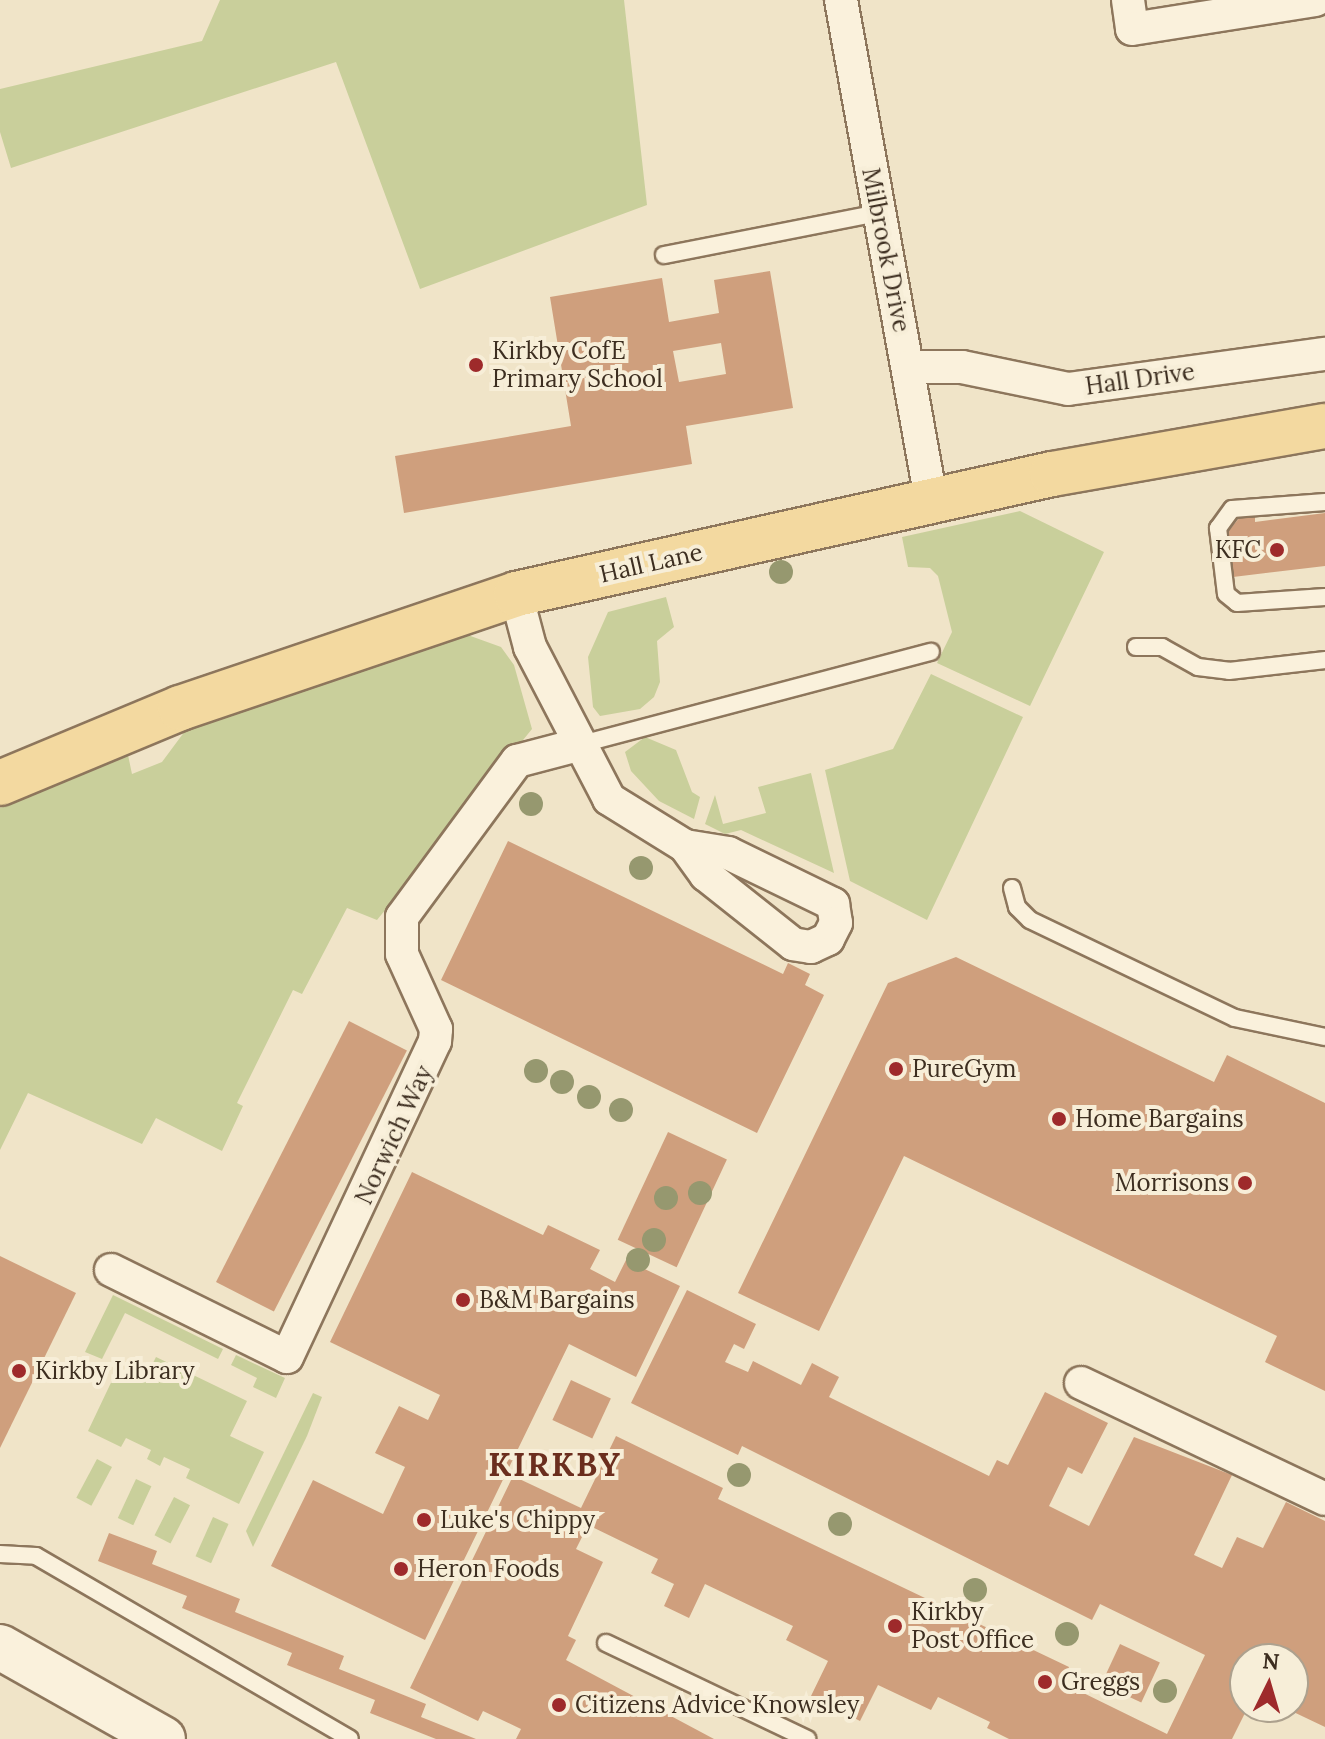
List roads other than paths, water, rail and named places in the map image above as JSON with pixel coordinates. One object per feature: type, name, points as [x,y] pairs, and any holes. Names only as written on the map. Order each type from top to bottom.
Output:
[{"type":"main road","name":"Hall Lane","points":[[0,783],[180,708],[516,594],[931,499],[1325,426]]},
{"type":"street","name":"Milbrook Drive","points":[[841,0],[931,499]]},
{"type":"street","points":[[1128,0],[1132,29],[1220,7],[1316,0]]},
{"type":"street","name":"Hall Drive","points":[[908,367],[962,367],[1068,389],[1325,354]]},
{"type":"street","points":[[516,594],[530,647],[578,745],[609,799],[685,846]]},
{"type":"street","name":"Norwich Way","points":[[111,1270],[287,1357],[435,1041],[436,1029],[402,954],[402,917],[517,761],[578,745]]},
{"type":"street","points":[[1081,1383],[1325,1499]]},
{"type":"street","points":[[0,1647],[163,1739]]},
{"type":"lane","points":[[664,255],[878,213]]},
{"type":"lane","points":[[1325,502],[1232,509],[1218,528],[1226,594],[1237,603],[1325,597]]},
{"type":"lane","points":[[1136,647],[1162,647],[1198,667],[1229,671],[1325,660]]},
{"type":"lane","points":[[578,745],[931,652]]},
{"type":"lane","points":[[1012,888],[1017,907],[1030,920],[1224,1013],[1325,1037]]},
{"type":"lane","points":[[0,1554],[36,1556],[350,1739]]},
{"type":"lane","points":[[606,1643],[807,1739]]},
{"type":"place","name":"Kirkby CofE Primary School","points":[[476,365]]},
{"type":"place","name":"KFC","points":[[1277,550]]},
{"type":"place","name":"PureGym","points":[[896,1069]]},
{"type":"place","name":"Home Bargains","points":[[1059,1119]]},
{"type":"place","name":"Morrisons","points":[[1245,1183]]},
{"type":"place","name":"B&M Bargains","points":[[463,1300]]},
{"type":"place","name":"Kirkby Library","points":[[19,1371]]},
{"type":"place","name":"Luke's Chippy","points":[[424,1520]]},
{"type":"place","name":"Heron Foods","points":[[401,1569]]},
{"type":"place","name":"Kirkby Post Office","points":[[895,1626]]},
{"type":"place","name":"Greggs","points":[[1045,1682]]},
{"type":"place","name":"Citizens Advice Knowsley","points":[[559,1705]]},
{"type":"district","name":"KIRKBY","points":[[555,1465]]}]
